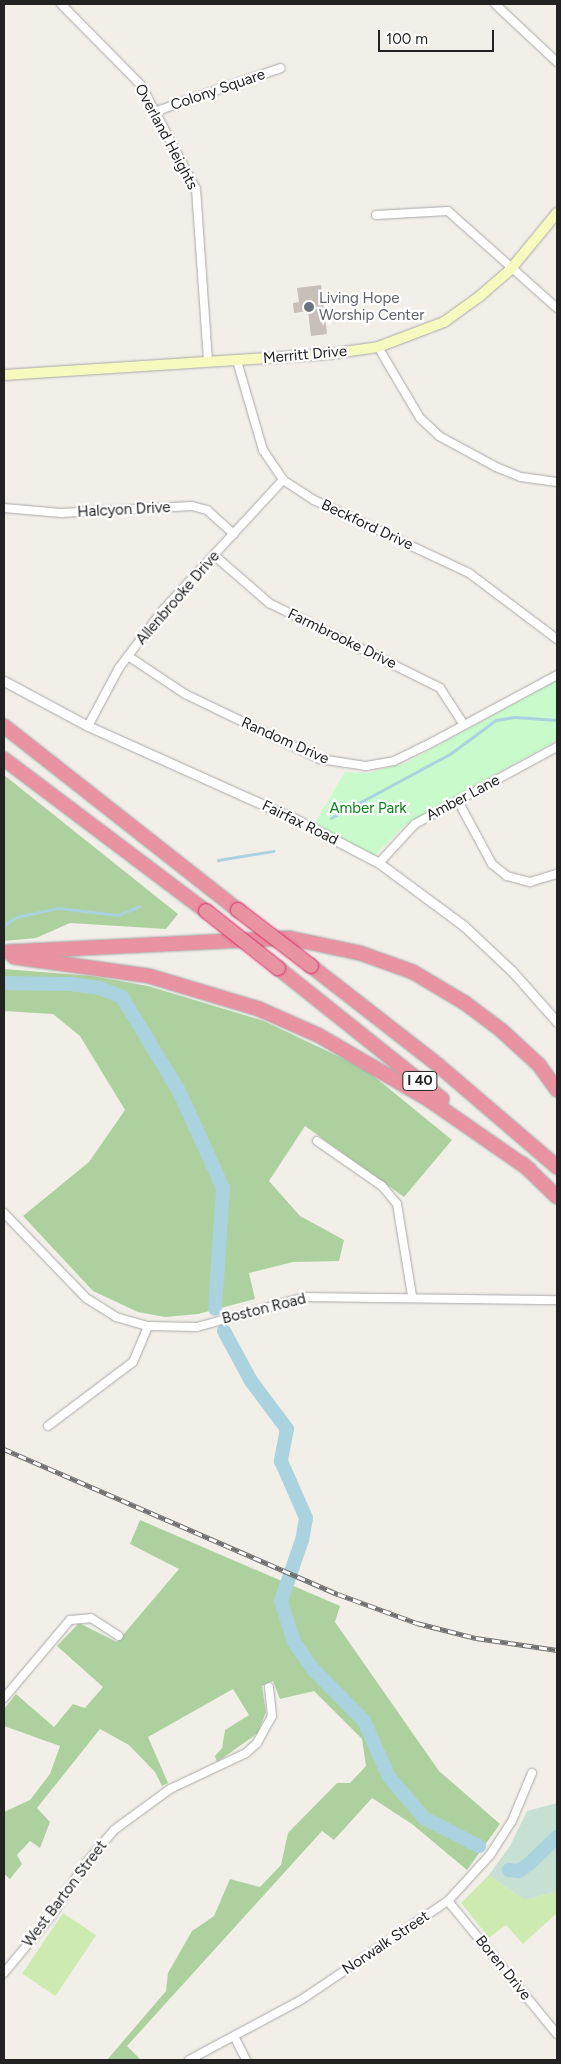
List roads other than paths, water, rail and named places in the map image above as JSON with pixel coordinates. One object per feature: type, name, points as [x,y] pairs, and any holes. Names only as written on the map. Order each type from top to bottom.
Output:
[{"type":"highway","name":"I 40","points":[[4,726],[438,1065],[557,1167]]},
{"type":"highway","name":"I 40","points":[[4,760],[278,968],[530,1170],[557,1197]]},
{"type":"highway","points":[[4,952],[288,938],[360,953],[413,972],[465,1003],[508,1036],[539,1065],[557,1090]]},
{"type":"highway","points":[[4,957],[68,962],[149,976],[260,1009],[318,1035],[428,1099],[530,1170]]},
{"type":"main road","name":"Merritt Drive","points":[[4,376],[208,361],[237,361],[378,347],[444,322],[510,270],[557,213]]},
{"type":"street","name":"Overland Heights","points":[[61,4],[141,85],[196,189],[208,361]]},
{"type":"street","points":[[495,4],[557,62]]},
{"type":"street","name":"Colony Square","points":[[154,112],[281,68]]},
{"type":"street","points":[[376,215],[448,211],[510,270],[557,308]]},
{"type":"street","points":[[378,347],[420,418],[439,436],[496,467],[521,477],[557,482]]},
{"type":"street","name":"Beckford Drive","points":[[237,361],[263,450],[283,480],[314,500],[469,573],[557,639]]},
{"type":"street","name":"Allenbrooke Drive","points":[[88,726],[128,656],[163,610],[215,556],[283,480]]},
{"type":"street","name":"Halcyon Drive","points":[[4,508],[61,513],[192,506],[207,510],[234,534]]},
{"type":"street","name":"Farmbrooke Drive","points":[[215,556],[268,603],[440,688],[464,725]]},
{"type":"street","name":"Random Drive","points":[[128,656],[185,694],[320,759],[343,765],[366,766],[394,761],[557,675]]},
{"type":"street","name":"Fairfax Road","points":[[4,682],[88,726],[295,819],[379,863],[464,926],[556,1017]]},
{"type":"street","name":"Amber Lane","points":[[379,863],[414,824],[458,802],[557,746]]},
{"type":"street","points":[[458,802],[492,864],[507,876],[530,882],[557,874]]},
{"type":"street","points":[[317,1141],[382,1186],[397,1204],[412,1296]]},
{"type":"street","points":[[4,1212],[86,1298],[116,1317],[148,1326],[133,1362],[48,1426]]},
{"type":"street","name":"Boston Road","points":[[148,1326],[197,1327],[306,1297],[412,1296],[557,1300]]},
{"type":"street","points":[[4,1698],[70,1620],[91,1618],[119,1636]]},
{"type":"street","name":"West Barton Street","points":[[4,1973],[49,1920],[85,1864],[114,1830],[170,1789],[246,1753],[257,1744],[272,1716],[269,1687]]},
{"type":"street","name":"Norwalk Street","points":[[189,2060],[235,2038],[307,1996],[448,1901],[490,1855],[512,1821],[532,1773]]},
{"type":"street","name":"Boren Drive","points":[[448,1901],[557,2034]]},
{"type":"street","points":[[235,2038],[246,2060]]},
{"type":"waterway","points":[[331,818],[450,754],[496,720],[515,717],[557,720]]},
{"type":"waterway","points":[[218,860],[273,851]]},
{"type":"waterway","points":[[4,925],[17,917],[58,908],[118,915],[138,907]]},
{"type":"waterway","points":[[4,983],[70,984],[100,988],[122,997],[179,1091],[223,1188],[215,1309]]},
{"type":"waterway","points":[[224,1331],[251,1381],[287,1429],[281,1461],[306,1518],[302,1540],[281,1601],[294,1642],[312,1668],[364,1721],[389,1777],[424,1818],[479,1846]]},
{"type":"waterway","points":[[509,1870],[519,1871],[557,1837]]},
{"type":"railway","points":[[4,1449],[338,1594],[417,1623],[476,1638],[557,1650]]},
{"type":"place","name":"Living Hope Worship Center","points":[[309,307]]},
{"type":"park label","name":"Amber Park","points":[[368,809]]}]
